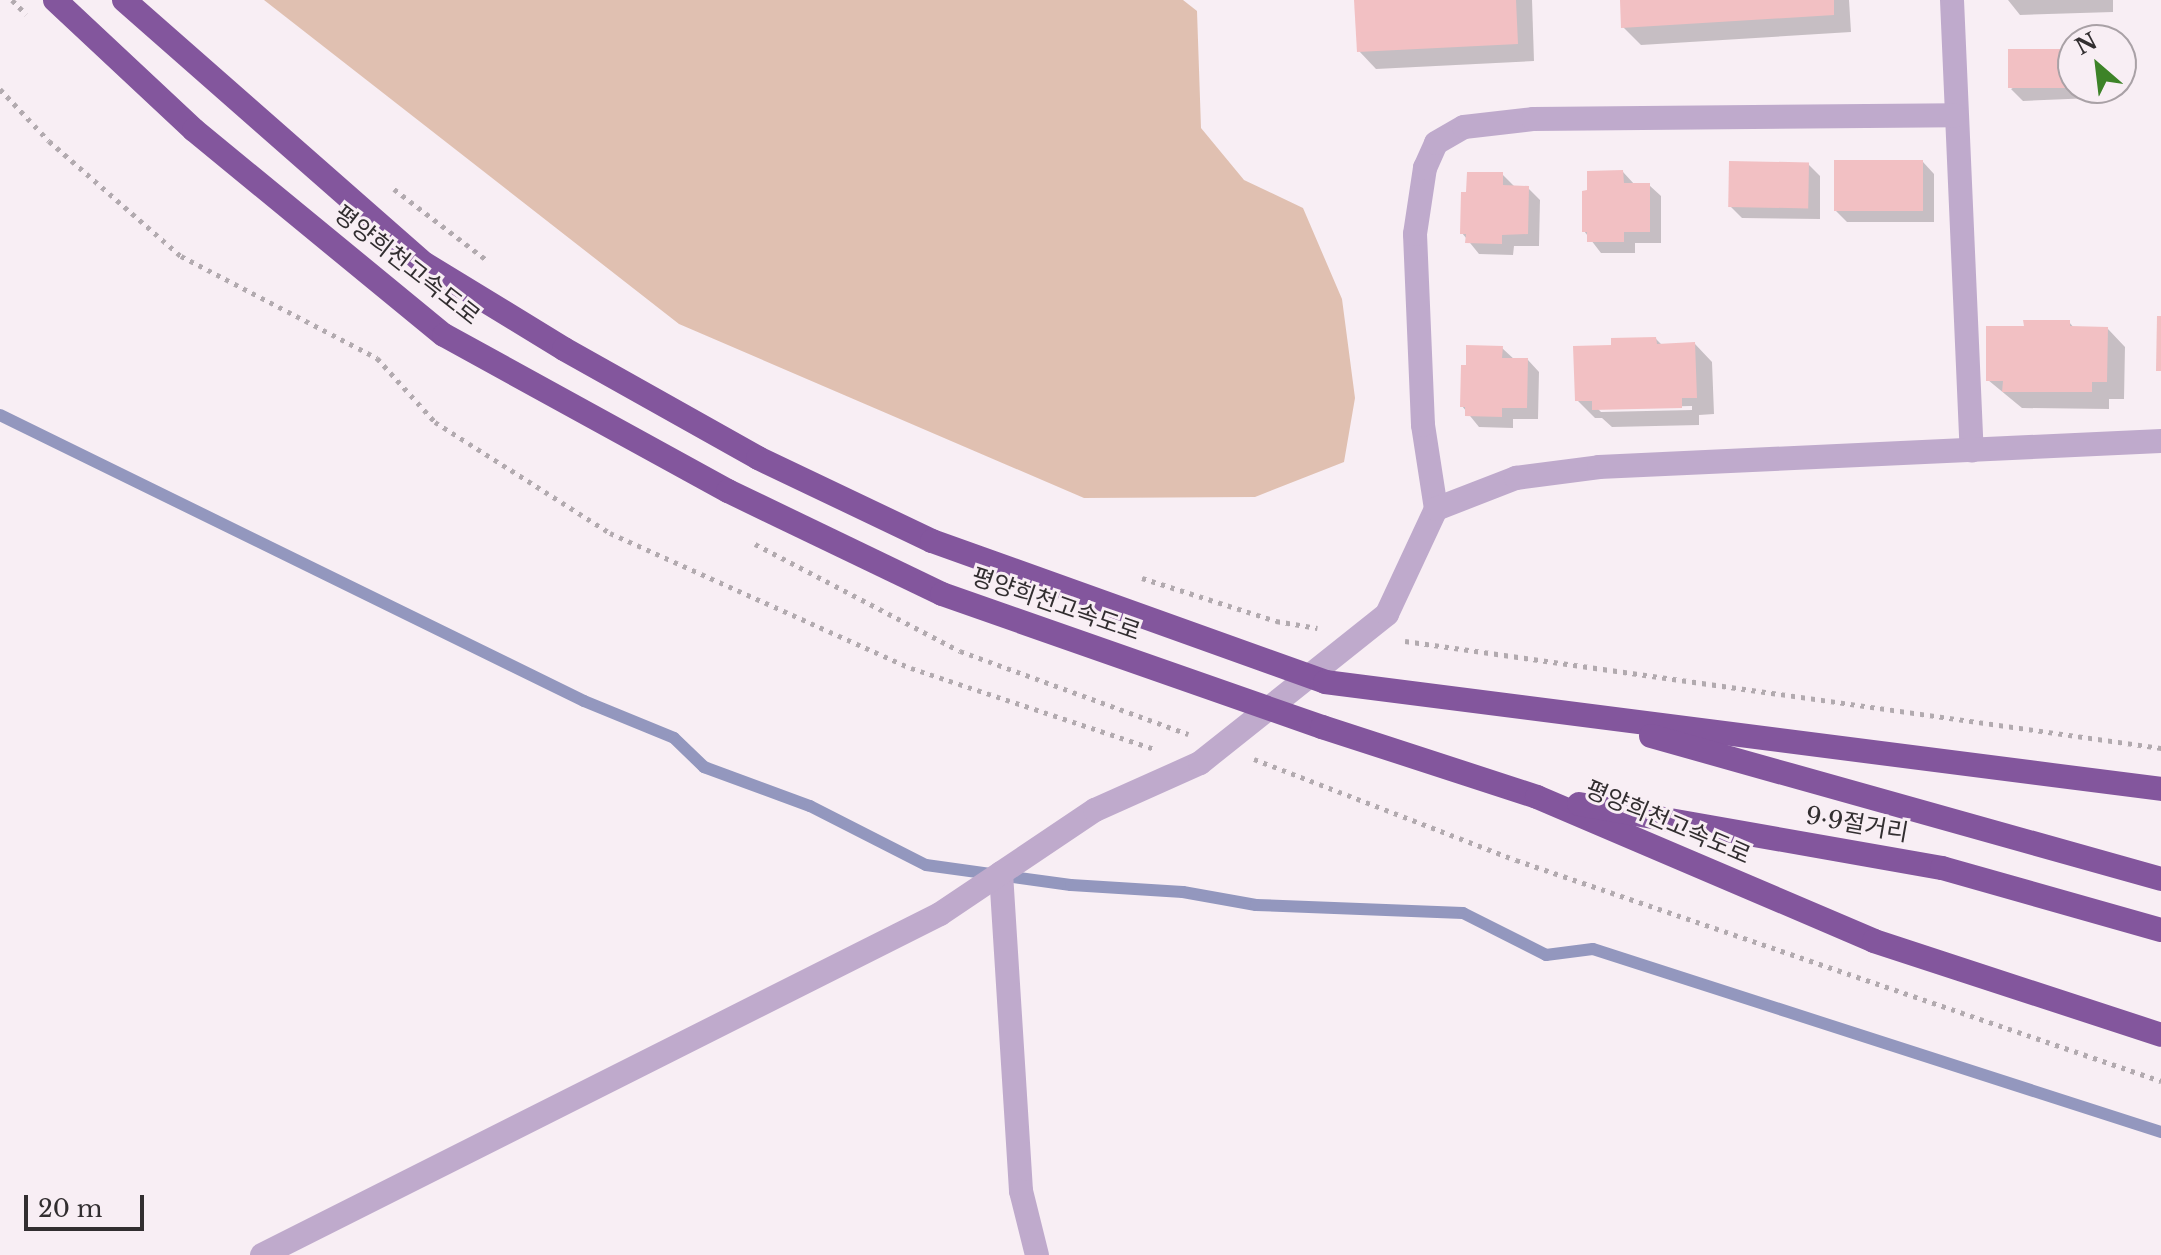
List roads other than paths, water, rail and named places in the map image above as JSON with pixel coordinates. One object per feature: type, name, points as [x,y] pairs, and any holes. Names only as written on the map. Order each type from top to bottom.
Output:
[{"type":"highway","name":"평양희천고속도로","points":[[55,0],[194,130],[444,335],[728,491],[942,594],[1537,797],[1874,941],[2161,1035]]},
{"type":"highway","name":"평양희천고속도로","points":[[124,0],[425,264],[564,349],[758,458],[932,541],[1325,682],[2161,789]]},
{"type":"highway","name":"9·9절거리","points":[[1581,716],[2161,879]]},
{"type":"highway","name":"9·9절거리","points":[[1537,797],[1942,868],[2161,930]]},
{"type":"street","points":[[1952,0],[1972,451]]},
{"type":"street","points":[[262,1255],[940,914],[1095,810],[1200,763],[1387,614],[1436,509],[1423,425],[1415,234],[1425,168],[1436,143],[1464,127],[1533,119],[1955,115]]},
{"type":"street","points":[[1436,509],[1516,478],[1599,467],[2161,441]]},
{"type":"street","points":[[1001,873],[1021,1191],[1037,1255]]},
{"type":"waterway","points":[[0,415],[584,701],[674,738],[704,767],[810,806],[926,865],[1071,885],[1183,892],[1256,905],[1463,913],[1546,955],[1593,949],[2161,1132]]}]
